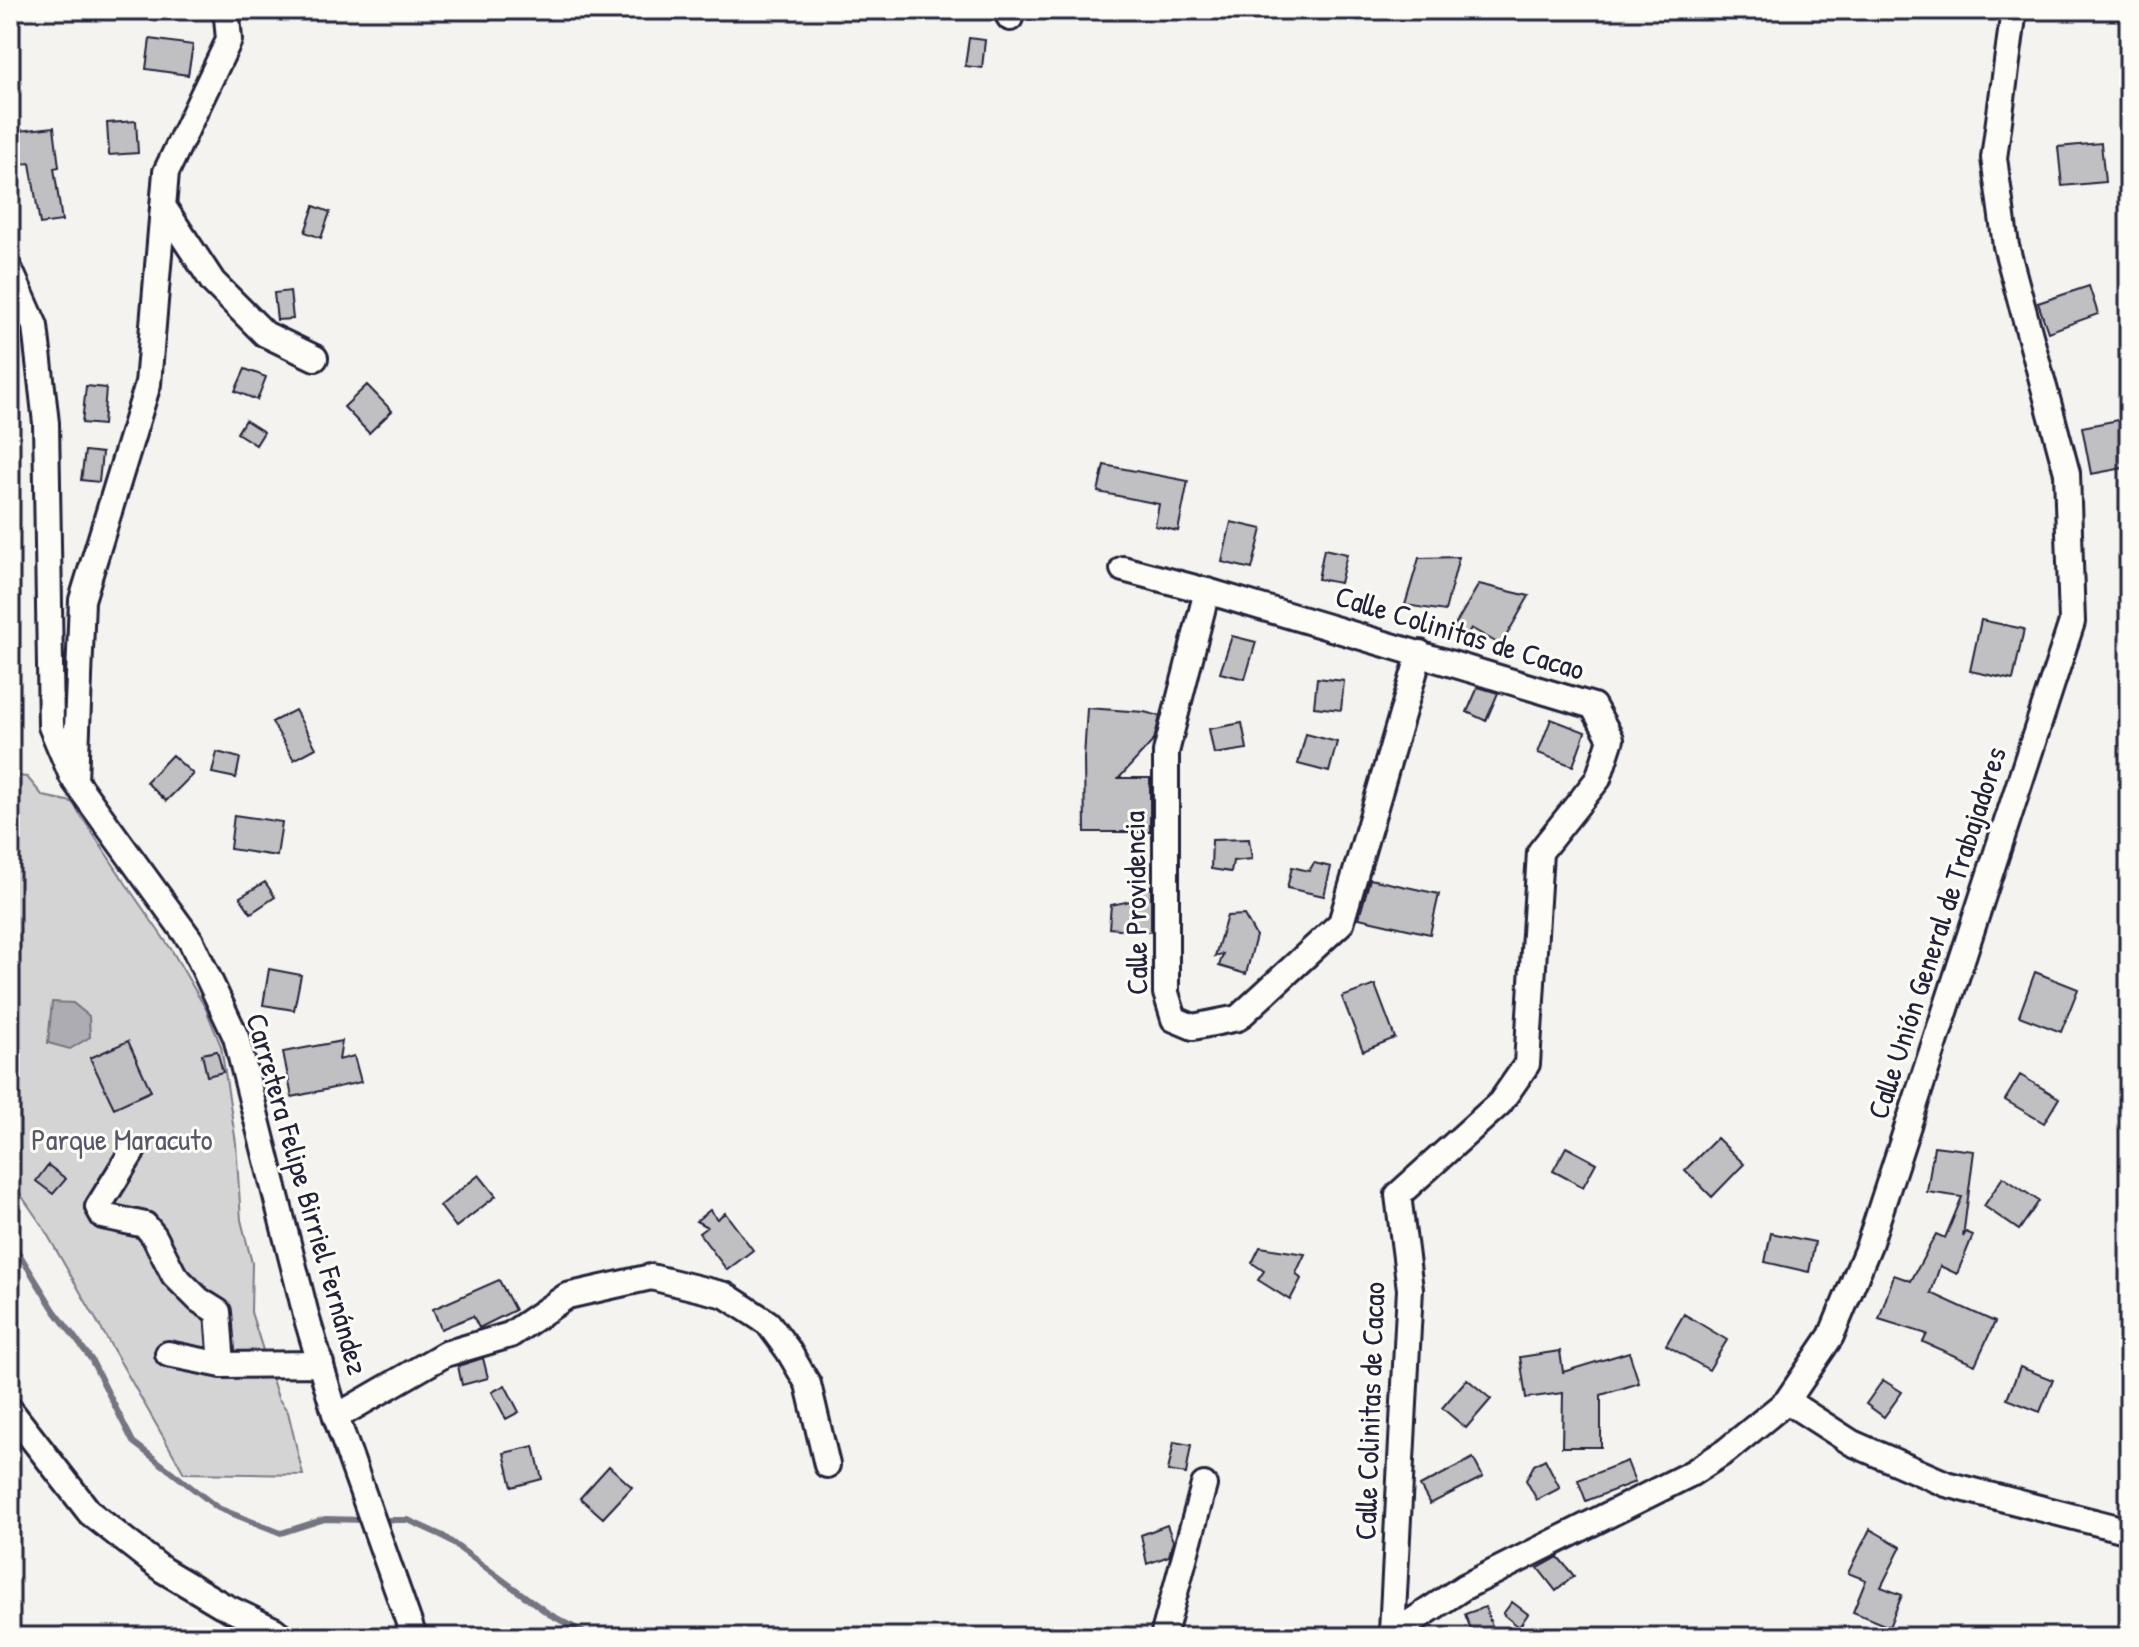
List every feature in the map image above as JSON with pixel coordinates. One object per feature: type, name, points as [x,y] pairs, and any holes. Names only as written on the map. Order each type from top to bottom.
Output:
[{"type":"street","points":[[75,781],[82,600],[148,384],[166,172],[229,40],[227,17],[223,10]]},
{"type":"street","name":"Calle Unión General de Trabajadores","points":[[1390,1635],[1464,1587],[1692,1473],[1726,1451],[1787,1401],[1831,1336],[1869,1245],[2072,622],[2067,473],[2006,246],[1994,158],[2014,10]]},
{"type":"street","points":[[163,206],[213,282],[265,334],[315,358]]},
{"type":"street","name":"Carretera Felipe Birriel Fernández","points":[[10,270],[35,326],[46,423],[51,726],[75,781],[191,941],[236,1037],[336,1417],[414,1637]]},
{"type":"street","points":[[10,308],[35,326]]},
{"type":"street","name":"Calle Colinitas de Cacao","points":[[1123,569],[1420,653],[1593,706],[1611,739],[1598,779],[1540,852],[1527,1064],[1500,1103],[1398,1195],[1410,1289],[1390,1635]]},
{"type":"street","name":"Calle Providencia","points":[[1207,591],[1166,752],[1166,993],[1174,1019],[1193,1027],[1238,1018],[1341,923],[1420,653]]},
{"type":"street","points":[[132,1152],[98,1207],[103,1216],[145,1225],[174,1275],[199,1300],[218,1312],[222,1365]]},
{"type":"street","points":[[336,1417],[445,1354],[510,1335],[567,1296],[651,1277],[725,1295],[768,1323],[808,1384],[827,1465]]},
{"type":"street","points":[[168,1354],[222,1365],[321,1364]]},
{"type":"street","points":[[1787,1401],[1852,1443],[1946,1484],[2129,1531]]},
{"type":"street","points":[[10,1410],[90,1513],[163,1570],[283,1637]]},
{"type":"street","points":[[1163,1637],[1204,1485]]},
{"type":"green space","name":"Parque Maracuto","points":[[10,775],[27,777],[43,796],[72,802],[171,949],[206,1009],[221,1046],[236,1143],[241,1220],[252,1263],[251,1312],[278,1398],[288,1412],[303,1475],[184,1473],[43,1227],[10,1179]]},
{"type":"shaded area","points":[[52,1002],[73,1003],[89,1016],[90,1037],[70,1049],[48,1043]]},
{"type":"building","points":[[969,38],[985,40],[982,68],[965,66]]},
{"type":"building","points":[[150,39],[193,45],[188,75],[146,69]]},
{"type":"building","points":[[136,121],[138,153],[109,155],[107,123]]},
{"type":"building","points":[[54,127],[59,167],[54,168],[62,221],[40,224],[30,163],[12,165],[10,132]]},
{"type":"building","points":[[2101,143],[2105,182],[2062,186],[2058,147]]},
{"type":"building","points":[[314,206],[330,212],[321,238],[305,232]]},
{"type":"building","points":[[2089,286],[2098,314],[2048,332],[2038,303]]},
{"type":"building","points":[[290,291],[293,319],[277,320],[274,293]]},
{"type":"building","points":[[245,369],[266,377],[257,400],[235,391]]},
{"type":"building","points":[[367,385],[392,411],[369,433],[344,407]]},
{"type":"building","points":[[86,386],[106,388],[103,425],[82,423]]},
{"type":"building","points":[[2129,418],[2129,467],[2091,474],[2082,427]]},
{"type":"building","points":[[245,420],[264,432],[256,445],[237,433]]},
{"type":"building","points":[[85,451],[102,453],[99,482],[81,480]]},
{"type":"building","points":[[1104,465],[1188,481],[1178,531],[1155,526],[1159,504],[1098,492]]},
{"type":"building","points":[[1231,522],[1262,529],[1252,569],[1222,562]]},
{"type":"building","points":[[1324,549],[1347,554],[1340,583],[1318,579]]},
{"type":"building","points":[[1459,557],[1445,611],[1405,605],[1419,558]]},
{"type":"building","points":[[1479,584],[1529,596],[1501,645],[1471,628],[1465,639],[1451,632]]},
{"type":"building","points":[[1981,620],[2024,629],[2013,680],[1970,671]]},
{"type":"building","points":[[1232,636],[1256,642],[1245,679],[1220,673]]},
{"type":"building","points":[[1317,678],[1344,681],[1341,710],[1314,707]]},
{"type":"building","points":[[1478,687],[1498,693],[1486,721],[1467,712]]},
{"type":"building","points":[[1087,708],[1160,716],[1154,740],[1119,778],[1150,778],[1150,832],[1085,832]]},
{"type":"building","points":[[295,710],[316,748],[294,760],[272,722]]},
{"type":"building","points":[[1551,719],[1585,732],[1573,766],[1538,753]]},
{"type":"building","points":[[1242,723],[1247,749],[1214,754],[1209,729]]},
{"type":"building","points":[[1306,734],[1337,742],[1329,772],[1298,764]]},
{"type":"building","points":[[217,752],[240,758],[236,778],[212,773]]},
{"type":"building","points":[[172,755],[193,774],[166,801],[146,782]]},
{"type":"building","points":[[234,815],[282,822],[277,856],[230,849]]},
{"type":"building","points":[[1249,839],[1252,859],[1233,861],[1231,872],[1211,869],[1212,840]]},
{"type":"building","points":[[1314,863],[1331,867],[1324,896],[1287,888],[1292,867],[1309,871]]},
{"type":"building","points":[[1370,879],[1439,894],[1430,934],[1359,918]]},
{"type":"building","points":[[265,882],[275,897],[251,913],[240,897]]},
{"type":"building","points":[[1137,885],[1151,886],[1151,932],[1109,928],[1111,905],[1131,901]]},
{"type":"building","points":[[1244,915],[1256,936],[1246,974],[1219,966],[1223,954],[1215,956],[1227,916]]},
{"type":"building","points":[[269,969],[301,975],[294,1010],[263,1005]]},
{"type":"building","points":[[2035,972],[2078,989],[2061,1032],[2019,1016]]},
{"type":"building","points":[[1375,985],[1395,1038],[1363,1051],[1342,997]]},
{"type":"building","points":[[128,1041],[151,1091],[114,1108],[90,1058]]},
{"type":"building","points":[[342,1041],[339,1060],[354,1056],[361,1082],[292,1097],[283,1052]]},
{"type":"building","points":[[217,1051],[223,1072],[207,1076],[202,1054]]},
{"type":"building","points":[[2020,1075],[2059,1098],[2044,1123],[2005,1100]]},
{"type":"building","points":[[1717,1138],[1744,1164],[1712,1197],[1685,1170]]},
{"type":"building","points":[[1934,1146],[1974,1151],[1963,1237],[1966,1232],[1973,1235],[1957,1274],[1940,1266],[1931,1293],[1995,1322],[1975,1365],[1923,1342],[1927,1334],[1879,1319],[1894,1275],[1911,1281],[1936,1234],[1945,1238],[1962,1197],[1927,1192]]},
{"type":"building","points":[[1566,1147],[1596,1163],[1583,1187],[1553,1171]]},
{"type":"building","points":[[48,1165],[66,1179],[53,1194],[36,1181]]},
{"type":"building","points":[[479,1175],[496,1196],[456,1227],[440,1206]]},
{"type":"building","points":[[2003,1177],[2039,1201],[2019,1230],[1984,1206]]},
{"type":"building","points":[[710,1210],[717,1219],[725,1213],[753,1250],[727,1270],[699,1233],[707,1227],[696,1221]]},
{"type":"building","points":[[1771,1233],[1815,1242],[1809,1272],[1765,1262]]},
{"type":"building","points":[[1260,1247],[1305,1254],[1296,1273],[1301,1279],[1290,1300],[1258,1280],[1264,1271],[1252,1263]]},
{"type":"building","points":[[499,1280],[515,1310],[479,1328],[473,1316],[441,1329],[433,1309]]},
{"type":"building","points":[[1684,1314],[1727,1340],[1709,1370],[1666,1345]]},
{"type":"building","points":[[1560,1351],[1563,1372],[1629,1352],[1639,1383],[1601,1395],[1601,1447],[1562,1447],[1563,1393],[1526,1398],[1520,1357]]},
{"type":"building","points":[[483,1358],[488,1378],[462,1385],[458,1366]]},
{"type":"building","points":[[2020,1367],[2053,1380],[2040,1412],[2007,1399]]},
{"type":"building","points":[[1467,1379],[1491,1399],[1466,1428],[1442,1408]]},
{"type":"building","points":[[1883,1380],[1902,1392],[1884,1417],[1866,1404]]},
{"type":"building","points":[[505,1385],[519,1412],[506,1419],[492,1392]]},
{"type":"building","points":[[1174,1442],[1191,1445],[1186,1474],[1168,1471]]},
{"type":"building","points":[[534,1446],[542,1479],[512,1487],[504,1453]]},
{"type":"building","points":[[1473,1458],[1483,1477],[1430,1504],[1420,1486]]},
{"type":"building","points":[[1545,1459],[1560,1488],[1537,1500],[1526,1480],[1534,1465]]},
{"type":"building","points":[[1627,1461],[1635,1482],[1586,1501],[1578,1480]]},
{"type":"building","points":[[609,1466],[632,1487],[603,1518],[580,1498]]},
{"type":"building","points":[[1167,1525],[1173,1541],[1169,1556],[1147,1564],[1141,1535]]},
{"type":"building","points":[[1870,1529],[1901,1547],[1881,1587],[1902,1595],[1889,1627],[1853,1612],[1866,1580],[1848,1573]]},
{"type":"building","points":[[1558,1557],[1574,1576],[1556,1591],[1538,1568]]},
{"type":"building","points":[[1512,1602],[1528,1614],[1519,1627],[1503,1614]]},
{"type":"building","points":[[1485,1607],[1496,1637],[1474,1637],[1465,1614]]},
{"type":"waterway","points":[[10,1239],[54,1310],[91,1359],[133,1442],[218,1508],[281,1533],[325,1519],[365,1520]]},
{"type":"waterway","points":[[380,1520],[408,1520],[443,1536],[549,1614],[592,1637]]}]
